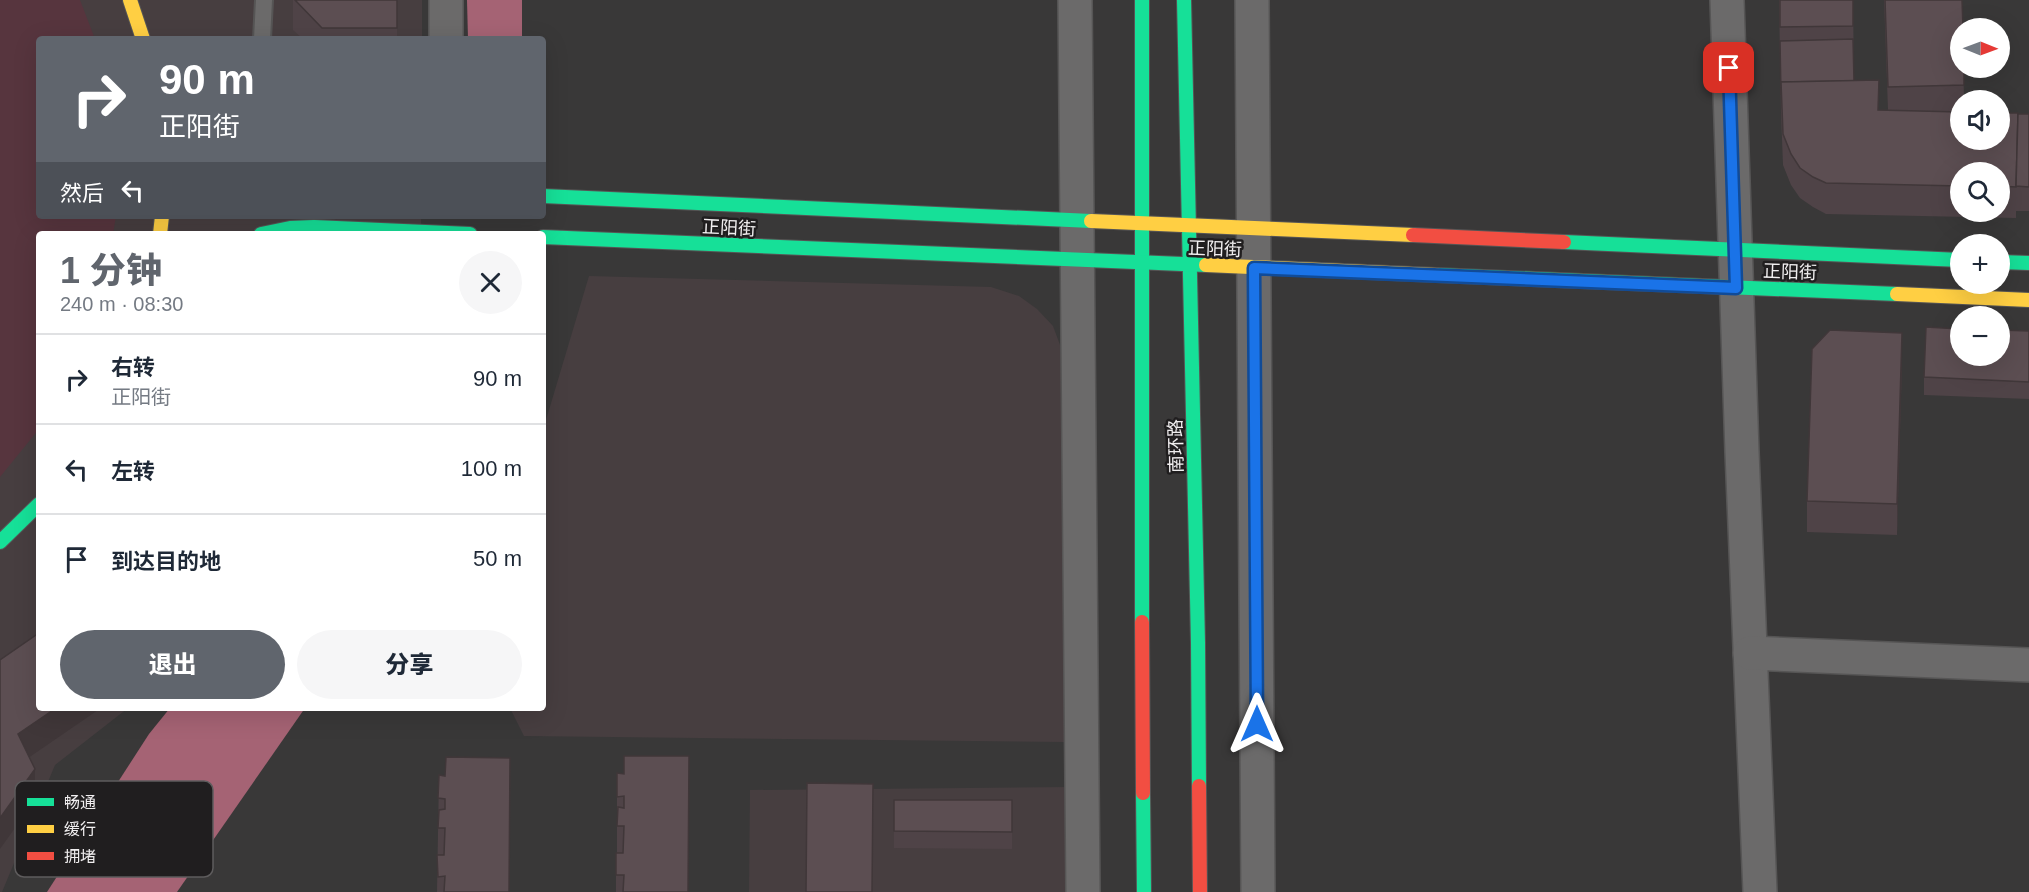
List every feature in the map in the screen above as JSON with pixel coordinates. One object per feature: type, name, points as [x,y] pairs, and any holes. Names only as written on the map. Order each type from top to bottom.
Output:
[{"type":"main road","points":[[130,0],[142,36]]},
{"type":"main road","name":"南环路","points":[[1142,0],[1144,892]]},
{"type":"main road","name":"南环路","points":[[1184,0],[1198,643],[1200,892]]},
{"type":"main road","name":"正阳街","points":[[546,196],[1950,260]]},
{"type":"main road","points":[[276,231],[314,227],[403,231]]},
{"type":"main road","name":"正阳街","points":[[546,237],[2029,300]]},
{"type":"main road","points":[[2010,262],[2029,263]]},
{"type":"main road","points":[[0,542],[36,507]]},
{"type":"street","points":[[446,0],[446,36]]},
{"type":"street","points":[[1075,0],[1083,892]]},
{"type":"street","points":[[1252,0],[1258,892]]},
{"type":"street","points":[[1727,0],[1760,892]]},
{"type":"street","points":[[1750,654],[2029,665]]},
{"type":"lane","points":[[262,36],[264,0]]},
{"type":"shaded area","points":[[0,0],[422,0],[422,36],[36,36],[36,219],[421,219],[421,231],[36,231],[36,711],[124,711],[55,765],[48,781],[15,781],[15,861],[2,892],[0,892]]},
{"type":"shaded area","points":[[0,0],[80,0],[94,36],[36,36],[36,219],[116,219],[114,231],[36,231],[36,433],[0,477]]},
{"type":"shaded area","points":[[467,0],[522,0],[522,36],[468,36]]},
{"type":"shaded area","points":[[589,276],[991,287],[1019,296],[1037,309],[1053,326],[1066,361],[1065,742],[524,736],[512,711],[546,711],[546,420]]},
{"type":"shaded area","points":[[168,711],[303,711],[213,840],[213,781],[119,781],[149,734]]},
{"type":"shaded area","points":[[1071,787],[1072,892],[749,892],[750,790]]},
{"type":"shaded area","points":[[57,877],[187,877],[177,892],[47,892]]},
{"type":"building","points":[[295,0],[397,0],[397,28],[322,28]]},
{"type":"building","points":[[1780,0],[1853,0],[1853,26],[1780,27]]},
{"type":"building","points":[[1885,0],[1962,0],[1963,18],[1950,18],[1950,78],[1964,78],[1964,85],[1888,87]]},
{"type":"building","points":[[1853,39],[1854,81],[1781,82],[1781,95],[1780,41]]},
{"type":"building","points":[[1879,80],[1878,110],[1950,112],[1950,150],[2010,150],[2010,113],[2018,113],[2016,187],[2010,187],[2010,162],[1950,162],[1950,186],[1826,183],[1800,168],[1791,154],[1783,134],[1781,82]]},
{"type":"building","points":[[2018,114],[2029,114],[2029,187],[2016,186]]},
{"type":"building","points":[[1926,327],[1950,328],[1950,366],[2010,366],[2010,330],[2029,331],[2029,382],[1924,377]]},
{"type":"building","points":[[1830,330],[1902,333],[1897,504],[1807,501],[1812,349]]},
{"type":"building","points":[[36,635],[36,711],[52,711],[18,734],[35,769],[26,781],[15,781],[15,797],[0,818],[0,660]]},
{"type":"building","points":[[624,756],[689,756],[688,892],[623,892],[624,875],[616,875],[616,853],[623,853],[624,826],[617,826],[618,807],[624,808],[624,796],[617,797],[617,773],[624,774]]},
{"type":"building","points":[[446,757],[510,758],[509,892],[444,892],[445,876],[438,877],[437,855],[444,855],[445,828],[438,828],[439,810],[445,809],[445,799],[438,798],[439,775],[445,776]]},
{"type":"building","points":[[807,783],[873,784],[872,892],[806,892]]},
{"type":"building","points":[[894,800],[1012,800],[1012,832],[894,831]]},
{"type":"traffic: fast","points":[[1142,0],[1142,622]]},
{"type":"traffic: fast","points":[[1184,0],[1199,786]]},
{"type":"traffic: fast","points":[[546,196],[1091,221]]},
{"type":"traffic: fast","points":[[276,231],[314,227],[403,231]]},
{"type":"traffic: fast","points":[[546,237],[1206,265]]},
{"type":"traffic: fast","points":[[1564,242],[1950,260]]},
{"type":"traffic: fast","points":[[2010,262],[2029,263]]},
{"type":"traffic: fast","points":[[1436,275],[1897,294]]},
{"type":"traffic: fast","points":[[0,542],[36,507]]},
{"type":"traffic: fast","points":[[1143,793],[1144,892]]},
{"type":"traffic: slow","points":[[130,0],[142,36]]},
{"type":"traffic: slow","points":[[160,231],[162,219]]},
{"type":"traffic: slow","points":[[1091,221],[1413,235]]},
{"type":"traffic: slow","points":[[1206,265],[1436,275]]},
{"type":"traffic: slow","points":[[1897,294],[2029,300]]},
{"type":"traffic: jam","points":[[1413,235],[1564,242]]},
{"type":"traffic: jam","points":[[1142,622],[1143,793]]},
{"type":"traffic: jam","points":[[1199,786],[1200,892]]},
{"type":"route","points":[[1257,724],[1254,268],[1736,288],[1729,68]]}]
